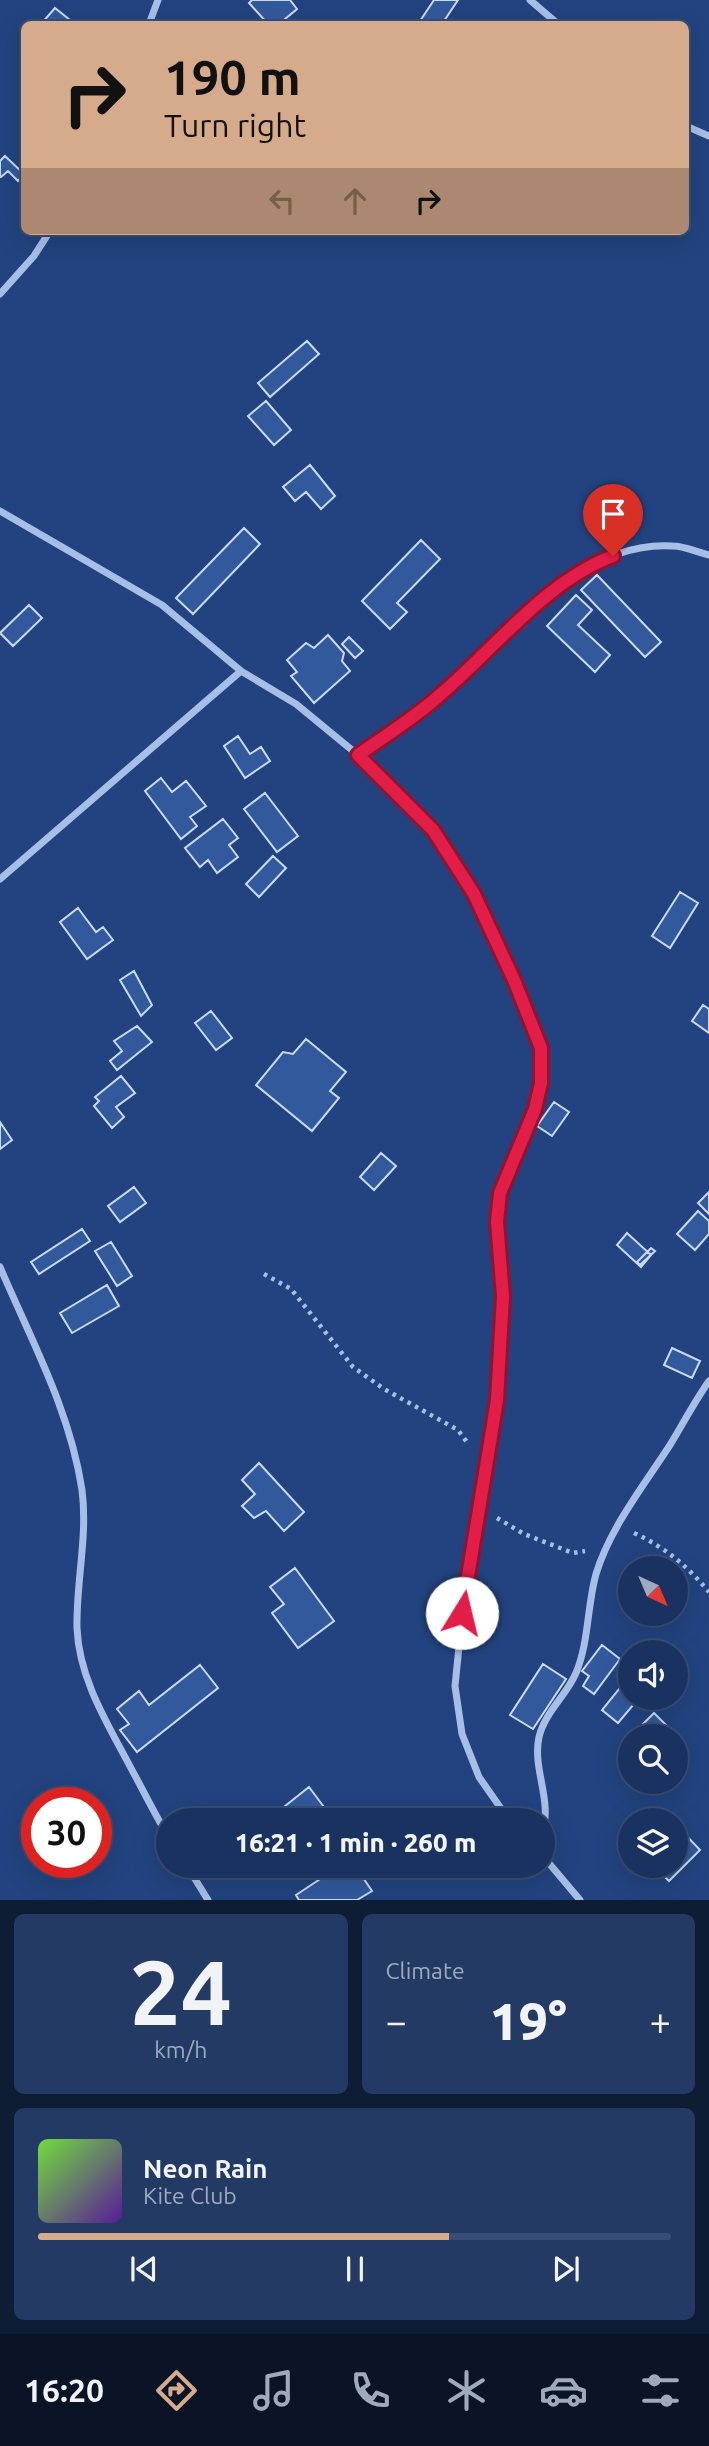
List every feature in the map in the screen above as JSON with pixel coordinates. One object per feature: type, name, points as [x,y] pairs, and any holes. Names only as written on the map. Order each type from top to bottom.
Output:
[{"type":"street","points":[[150,21],[158,0]]},
{"type":"street","points":[[530,0],[554,21]]},
{"type":"street","points":[[689,126],[709,136]]},
{"type":"street","points":[[0,294],[34,256],[47,235]]},
{"type":"street","points":[[0,511],[162,605],[241,671],[296,704],[358,755],[433,830],[474,894],[514,980],[541,1048],[541,1083],[535,1109],[500,1193],[498,1212],[503,1296],[497,1400],[465,1588],[455,1686],[462,1734],[479,1777],[501,1808]]},
{"type":"street","points":[[358,755],[440,695],[533,608],[590,565],[636,548],[673,546],[709,555]]},
{"type":"street","points":[[0,880],[241,671]]},
{"type":"street","points":[[0,1266],[44,1362],[75,1457],[82,1492],[84,1538],[77,1630],[85,1674],[106,1723],[156,1814]]},
{"type":"street","points":[[545,1808],[537,1767],[539,1740],[545,1720],[569,1687],[576,1671],[583,1650],[597,1573],[608,1546],[637,1496],[709,1381]]},
{"type":"street","points":[[555,1870],[580,1900]]},
{"type":"street","points":[[194,1878],[208,1900]]},
{"type":"path","points":[[264,1274],[291,1289],[353,1367],[384,1389],[458,1430],[472,1450]]},
{"type":"path","points":[[483,1490],[496,1517],[524,1534],[573,1553],[608,1546],[631,1531],[663,1547],[693,1572],[709,1592]]},
{"type":"building","points":[[252,0],[290,0],[297,9],[283,21],[265,21],[249,3]]},
{"type":"building","points":[[434,0],[458,0],[444,21],[420,21]]},
{"type":"building","points":[[55,8],[71,21],[44,21]]},
{"type":"building","points":[[5,156],[21,171],[18,181],[8,171],[0,176],[0,161]]},
{"type":"building","points":[[307,341],[319,354],[270,397],[258,383]]},
{"type":"building","points":[[266,401],[291,430],[274,445],[248,416]]},
{"type":"building","points":[[310,465],[335,496],[321,509],[306,492],[295,501],[283,487]]},
{"type":"building","points":[[244,528],[260,544],[193,614],[176,598]]},
{"type":"building","points":[[421,540],[440,559],[397,603],[407,612],[390,629],[362,601]]},
{"type":"building","points":[[597,575],[661,642],[645,657],[581,590]]},
{"type":"building","points":[[576,595],[592,610],[578,625],[610,655],[595,672],[547,626]]},
{"type":"building","points":[[29,605],[42,618],[13,646],[0,633]]},
{"type":"building","points":[[328,635],[344,653],[342,661],[350,671],[314,703],[291,676],[297,672],[287,660],[306,643],[314,648]]},
{"type":"building","points":[[349,637],[363,651],[355,658],[342,644]]},
{"type":"building","points":[[238,736],[250,754],[261,747],[270,761],[245,778],[224,746]]},
{"type":"building","points":[[161,778],[172,792],[186,781],[206,806],[190,817],[197,826],[181,839],[145,791]]},
{"type":"building","points":[[265,793],[298,836],[277,852],[244,809]]},
{"type":"building","points":[[223,819],[238,838],[229,845],[238,857],[217,873],[208,860],[200,867],[185,848]]},
{"type":"building","points":[[273,856],[286,868],[259,897],[246,884]]},
{"type":"building","points":[[680,892],[698,903],[670,948],[652,936]]},
{"type":"building","points":[[78,908],[96,932],[103,927],[113,940],[87,959],[60,922]]},
{"type":"building","points":[[134,971],[152,1005],[141,1016],[120,980]]},
{"type":"building","points":[[703,1005],[709,1009],[709,1033],[692,1021]]},
{"type":"building","points":[[211,1011],[232,1038],[216,1050],[195,1023]]},
{"type":"building","points":[[137,1026],[152,1042],[117,1070],[110,1061],[122,1051],[114,1041]]},
{"type":"building","points":[[306,1039],[346,1072],[330,1091],[339,1098],[312,1131],[256,1085],[283,1052],[293,1054]]},
{"type":"building","points":[[121,1076],[135,1093],[116,1107],[124,1117],[112,1128],[94,1106],[99,1101],[95,1097]]},
{"type":"building","points":[[554,1102],[569,1112],[552,1136],[537,1126]]},
{"type":"building","points":[[0,1122],[12,1140],[0,1149]]},
{"type":"building","points":[[381,1153],[396,1166],[374,1190],[360,1177]]},
{"type":"building","points":[[134,1187],[146,1203],[120,1222],[108,1206]]},
{"type":"building","points":[[709,1192],[709,1214],[698,1203]]},
{"type":"building","points":[[698,1211],[709,1221],[709,1234],[695,1250],[677,1234]]},
{"type":"building","points":[[82,1229],[90,1241],[39,1274],[31,1262]]},
{"type":"building","points":[[627,1233],[651,1255],[641,1267],[617,1245]]},
{"type":"building","points":[[111,1242],[132,1276],[117,1286],[95,1251]]},
{"type":"building","points":[[651,1248],[655,1251],[640,1265],[637,1262]]},
{"type":"building","points":[[107,1285],[119,1306],[72,1333],[60,1313]]},
{"type":"building","points":[[672,1348],[700,1361],[692,1378],[664,1365]]},
{"type":"building","points":[[259,1463],[304,1512],[284,1531],[266,1511],[254,1518],[242,1506],[255,1494],[242,1480]]},
{"type":"building","points":[[295,1568],[334,1621],[298,1648],[272,1613],[284,1604],[270,1587]]},
{"type":"building","points":[[602,1645],[618,1657],[618,1662],[594,1694],[583,1686],[589,1676],[582,1671]]},
{"type":"building","points":[[543,1664],[566,1679],[533,1729],[510,1715]]},
{"type":"building","points":[[200,1665],[218,1688],[137,1752],[120,1730],[129,1724],[117,1709],[139,1691],[149,1705]]},
{"type":"building","points":[[618,1690],[618,1710],[629,1710],[618,1723],[602,1710]]},
{"type":"building","points":[[654,1713],[665,1724],[643,1724]]},
{"type":"building","points":[[309,1787],[325,1808],[283,1808]]},
{"type":"building","points":[[688,1837],[700,1850],[688,1862]]},
{"type":"building","points":[[322,1878],[363,1878],[372,1891],[357,1900],[299,1900],[296,1895]]},
{"type":"route","points":[[462,1613],[497,1400],[503,1296],[497,1222],[500,1193],[535,1109],[541,1083],[541,1048],[514,980],[474,894],[433,830],[358,755],[440,695],[533,608],[590,565],[613,556]]}]
